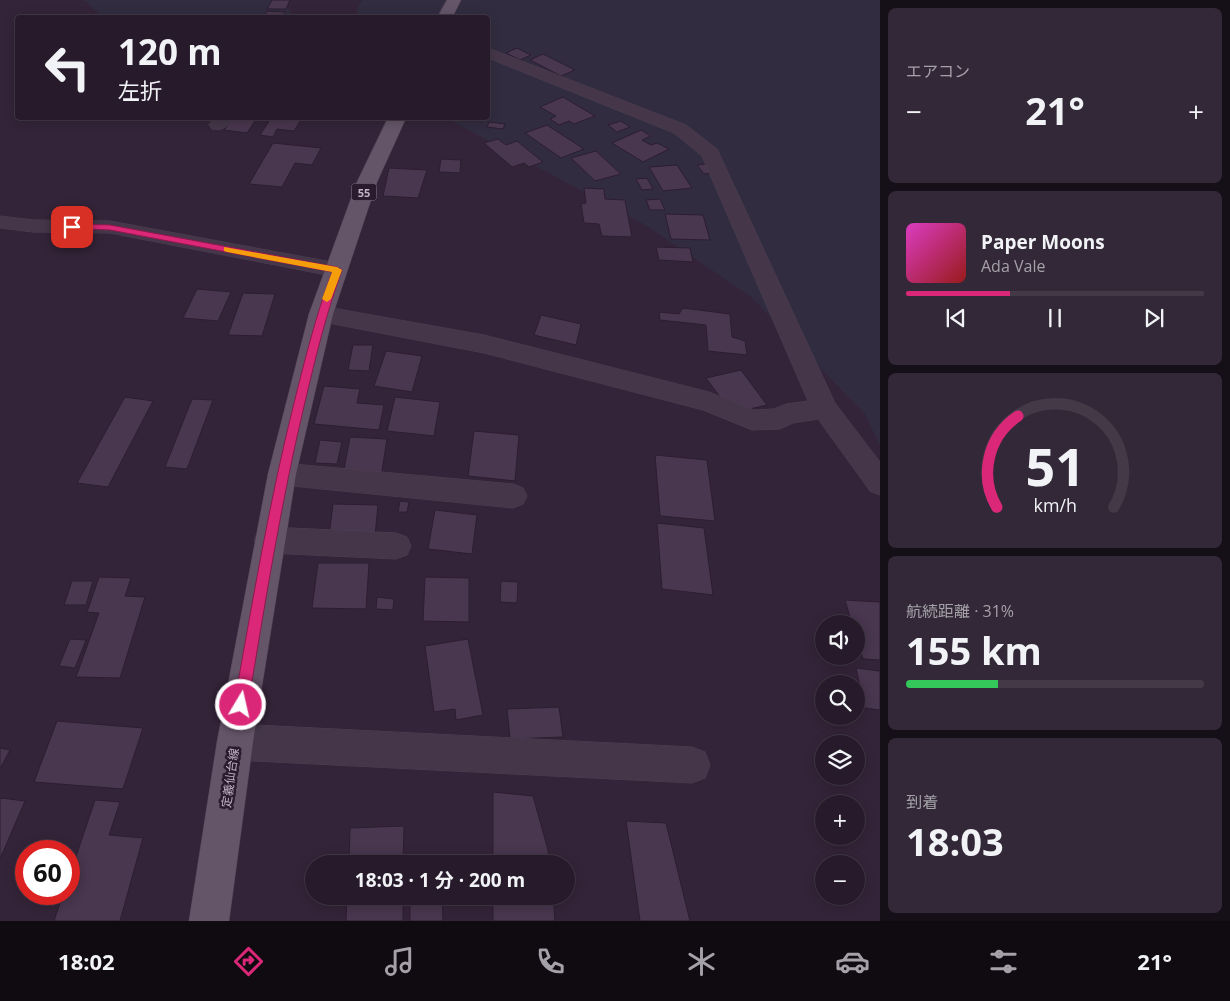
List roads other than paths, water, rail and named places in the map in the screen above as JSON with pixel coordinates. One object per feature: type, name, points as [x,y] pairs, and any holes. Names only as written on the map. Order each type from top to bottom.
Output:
[{"type":"main road","points":[[446,15],[454,0]]},
{"type":"main road","name":"定義仙台線","points":[[210,921],[235,742],[282,474],[321,314],[367,182],[396,120]]},
{"type":"street","points":[[490,54],[680,129],[710,153],[824,408],[880,483]]},
{"type":"street","points":[[0,222],[33,226],[110,227],[337,270]]},
{"type":"street","points":[[321,314],[484,344],[709,402],[752,420],[780,419],[786,414],[824,408]]},
{"type":"street","points":[[282,474],[513,496]]},
{"type":"street","points":[[269,540],[396,546]]},
{"type":"street","points":[[235,742],[692,765]]}]
